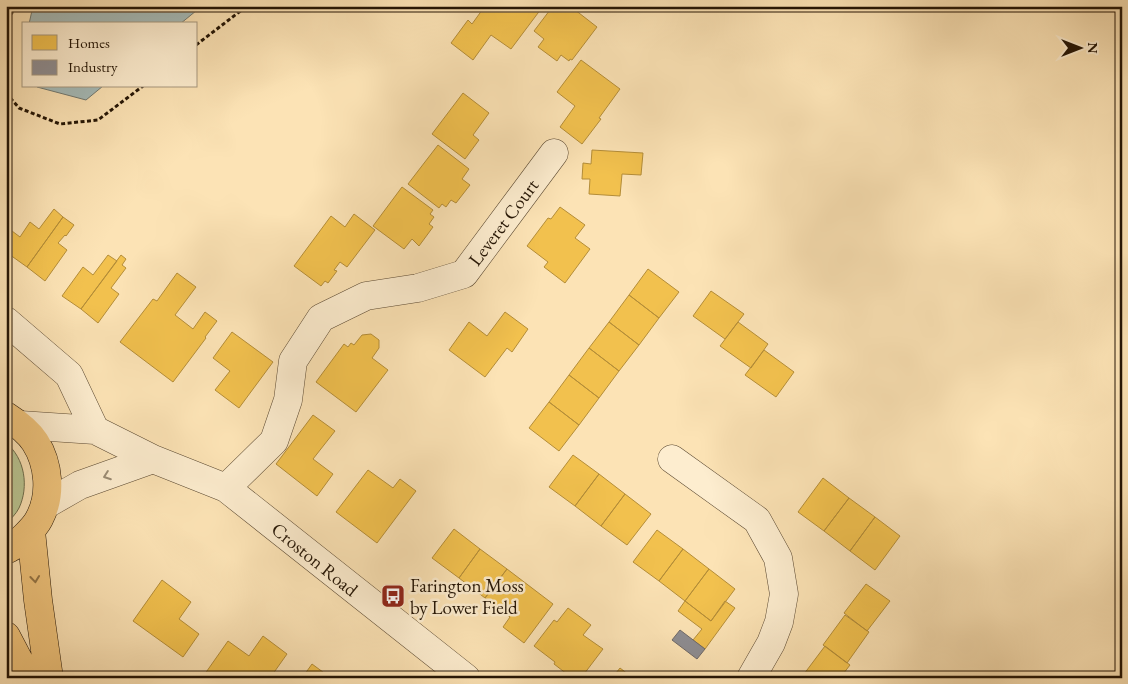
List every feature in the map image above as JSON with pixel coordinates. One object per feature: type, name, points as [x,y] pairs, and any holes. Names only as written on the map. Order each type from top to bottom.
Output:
[{"type":"highway","points":[[6,550],[30,531],[39,519],[48,483],[44,461],[34,441],[13,421]]},
{"type":"highway","points":[[30,531],[50,678]]},
{"type":"highway","points":[[6,636],[28,678]]},
{"type":"street","name":"Leveret Court","points":[[226,488],[274,441],[288,400],[293,361],[321,318],[366,296],[418,288],[464,274],[554,153]]},
{"type":"street","points":[[6,321],[69,375],[96,430]]},
{"type":"street","name":"Croston Road","points":[[13,421],[96,430],[153,459],[226,488],[466,678]]},
{"type":"street","points":[[44,505],[80,485],[153,459]]},
{"type":"street","points":[[672,459],[757,520],[778,558],[784,594],[779,622],[771,643],[751,678]]},
{"type":"path","points":[[6,26],[15,6]]},
{"type":"path","points":[[198,43],[247,6]]},
{"type":"path","points":[[6,93],[19,108],[60,124],[98,120],[139,88]]},
{"type":"green space","points":[[6,443],[12,449],[21,465],[24,491],[19,508],[6,523]]},
{"type":"water","points":[[33,6],[202,6],[182,22],[29,22]]},
{"type":"water","points":[[41,88],[101,88],[86,100]]},
{"type":"building: Homes","points":[[485,6],[537,6],[541,9],[511,49],[491,35],[473,60],[451,43],[468,20],[472,24]]},
{"type":"building: Homes","points":[[553,6],[570,6],[597,27],[572,60],[570,59],[569,61],[561,55],[557,61],[538,47],[544,39],[534,31]]},
{"type":"building: Homes","points":[[581,60],[620,89],[582,144],[560,127],[575,106],[557,92]]},
{"type":"building: Homes","points":[[463,93],[489,113],[473,135],[479,140],[465,159],[432,134]]},
{"type":"building: Homes","points":[[438,145],[469,169],[462,179],[470,185],[456,203],[451,200],[446,207],[442,204],[439,208],[408,184]]},
{"type":"building: Homes","points":[[592,150],[643,153],[641,175],[622,174],[620,196],[589,194],[590,179],[582,179],[583,163],[591,164]]},
{"type":"building: Homes","points":[[402,187],[433,210],[430,214],[434,217],[429,224],[433,227],[419,246],[412,239],[404,249],[373,226]]},
{"type":"building: Homes","points":[[560,207],[585,225],[575,238],[590,249],[565,283],[544,267],[548,262],[527,246],[548,218],[551,219]]},
{"type":"building: Homes","points":[[54,209],[63,217],[27,267],[6,252],[6,230],[8,228],[20,237],[30,222],[39,229]]},
{"type":"building: Homes","points":[[354,214],[375,230],[347,267],[340,262],[334,270],[337,271],[328,283],[325,281],[321,286],[294,266],[331,216],[345,227]]},
{"type":"building: Homes","points":[[63,217],[74,225],[58,243],[67,250],[45,281],[27,267]]},
{"type":"building: Homes","points":[[108,255],[117,261],[81,309],[62,296],[83,267],[93,275]]},
{"type":"building: Homes","points":[[121,255],[126,259],[122,265],[126,268],[111,288],[119,294],[98,323],[81,309]]},
{"type":"building: Homes","points":[[648,269],[679,292],[659,318],[629,295]]},
{"type":"building: Homes","points":[[177,273],[196,287],[175,315],[193,329],[205,312],[217,321],[173,382],[120,342],[153,299],[157,301]]},
{"type":"building: Homes","points":[[711,291],[744,314],[725,339],[693,316]]},
{"type":"building: Homes","points":[[629,295],[659,318],[639,345],[609,322]]},
{"type":"building: Homes","points":[[505,312],[528,329],[512,352],[507,348],[485,377],[449,350],[469,322],[487,336]]},
{"type":"building: Homes","points":[[609,322],[639,345],[619,371],[589,348]]},
{"type":"building: Homes","points":[[738,322],[768,344],[751,368],[720,346]]},
{"type":"building: Homes","points":[[232,332],[273,362],[239,408],[215,390],[230,371],[213,358]]},
{"type":"building: Homes","points":[[371,334],[379,340],[379,348],[372,358],[388,370],[356,412],[316,382],[344,344],[348,347],[351,343],[354,345],[362,335]]},
{"type":"building: Homes","points":[[589,348],[619,371],[599,398],[569,375]]},
{"type":"building: Homes","points":[[764,350],[794,372],[776,397],[745,375]]},
{"type":"building: Homes","points":[[569,375],[599,398],[579,425],[549,402]]},
{"type":"building: Homes","points":[[549,402],[579,425],[559,451],[529,428]]},
{"type":"building: Homes","points":[[313,415],[335,431],[313,459],[333,474],[317,496],[276,464]]},
{"type":"building: Homes","points":[[573,455],[599,474],[575,506],[549,487]]},
{"type":"building: Homes","points":[[368,470],[393,488],[400,479],[416,491],[377,543],[336,512]]},
{"type":"building: Homes","points":[[599,474],[625,494],[601,526],[575,506]]},
{"type":"building: Homes","points":[[823,478],[849,498],[824,531],[798,512]]},
{"type":"building: Homes","points":[[625,494],[651,514],[627,545],[601,526]]},
{"type":"building: Homes","points":[[849,498],[875,517],[850,551],[824,531]]},
{"type":"building: Homes","points":[[875,517],[900,536],[875,570],[850,551]]},
{"type":"building: Homes","points":[[454,529],[480,549],[459,578],[432,558]]},
{"type":"building: Homes","points":[[657,530],[683,549],[659,581],[633,562]]},
{"type":"building: Homes","points":[[480,549],[507,569],[485,598],[459,578]]},
{"type":"building: Homes","points":[[683,549],[709,569],[685,601],[659,581]]},
{"type":"building: Homes","points":[[507,569],[553,604],[524,643],[503,627],[510,617],[485,598]]},
{"type":"building: Homes","points":[[709,569],[735,589],[711,621],[685,601]]},
{"type":"building: Homes","points":[[162,580],[191,602],[179,619],[199,634],[183,657],[133,621]]},
{"type":"building: Homes","points":[[866,584],[890,601],[867,631],[844,613]]},
{"type":"building: Homes","points":[[685,601],[711,621],[725,601],[735,608],[705,649],[693,640],[702,629],[678,611]]},
{"type":"building: Homes","points":[[568,608],[591,625],[583,635],[603,649],[581,678],[572,678],[534,646],[554,620],[557,622]]},
{"type":"building: Homes","points":[[845,615],[869,632],[847,663],[823,645]]},
{"type":"building: Homes","points":[[263,636],[287,654],[270,678],[202,678],[228,641],[249,656]]},
{"type":"building: Homes","points":[[825,646],[850,665],[840,678],[801,678]]},
{"type":"building: Homes","points":[[312,664],[331,678],[302,678]]},
{"type":"building: Homes","points":[[620,668],[633,678],[612,678]]},
{"type":"building: Industry","points":[[680,630],[705,649],[697,659],[672,640]]},
{"type":"place","name":"Farington Moss by Lower Field","points":[[393,596]]}]
